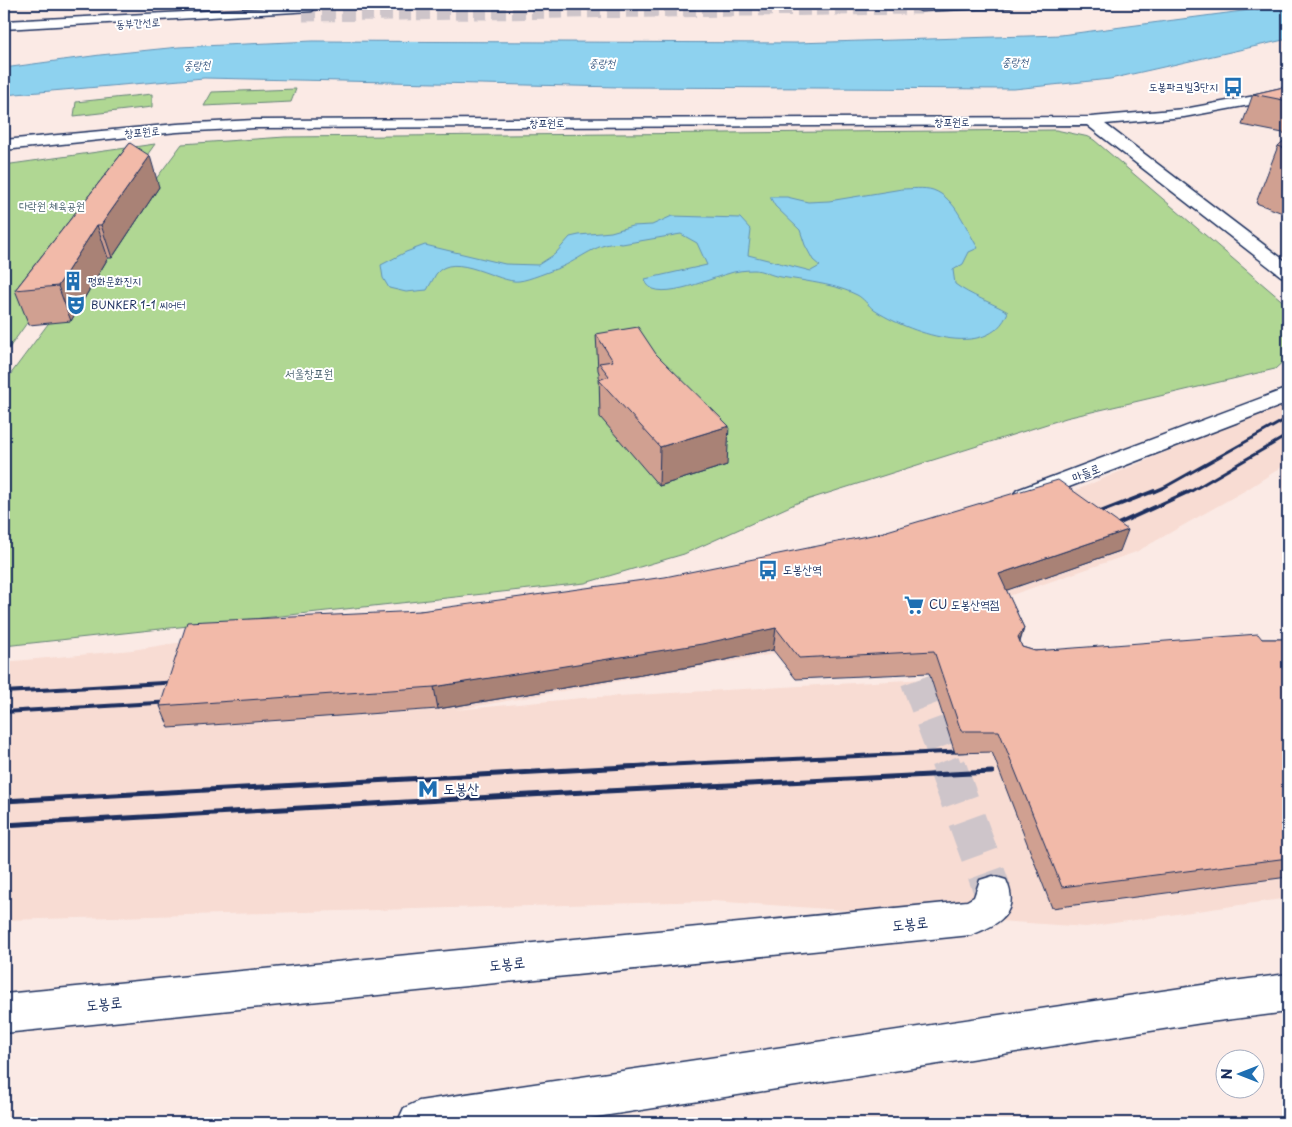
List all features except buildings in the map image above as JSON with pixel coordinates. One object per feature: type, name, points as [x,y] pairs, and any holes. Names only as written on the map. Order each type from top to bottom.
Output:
[{"type":"main road","points":[[921,8],[1011,4]]},
{"type":"main road","name":"동부간선로","points":[[4,25],[121,17],[306,12],[4,32]]},
{"type":"main road","points":[[1091,121],[1184,113],[1288,94]]},
{"type":"main road","points":[[1091,121],[1288,272]]},
{"type":"main road","name":"창포원로","points":[[4,145],[177,128],[254,124],[1091,121]]},
{"type":"main road","name":"마들로","points":[[1004,502],[1288,395]]},
{"type":"main road","name":"도봉로","points":[[4,1014],[971,918],[985,911],[993,903],[992,892]]},
{"type":"main road","points":[[419,1123],[1202,1004],[1288,993]]},
{"type":"shaded area","points":[[1288,400],[1288,463],[1246,490],[1136,552],[1006,597],[768,655],[455,710],[582,698],[1288,659],[1288,898],[1086,927],[712,901],[4,920],[4,662],[132,650],[176,643],[479,624],[1067,494]]},
{"type":"green space","points":[[296,89],[291,102],[204,106],[212,92]]},
{"type":"green space","points":[[152,94],[152,107],[74,116],[76,102]]},
{"type":"green space","name":"서울창포원","points":[[1056,130],[1089,137],[1094,140],[1287,305],[1288,357],[1275,369],[1066,418],[797,503],[684,554],[585,583],[4,646],[4,383],[182,144],[285,137]]},
{"type":"green space","name":"다락원 체육공원","points":[[155,144],[4,355],[4,165]]},
{"type":"water","name":"중랑천","points":[[1288,5],[1288,39],[1110,79],[1014,89],[619,87],[204,78],[4,95],[4,68],[179,47],[313,41],[796,43],[1061,35]]},
{"type":"water","points":[[922,188],[933,190],[948,200],[960,215],[978,248],[969,252],[963,264],[953,270],[955,284],[1008,312],[998,327],[984,336],[966,339],[946,338],[925,333],[888,318],[874,310],[859,296],[845,290],[776,276],[757,270],[733,272],[682,288],[658,290],[649,287],[645,279],[707,265],[697,243],[681,234],[605,245],[567,265],[519,281],[511,281],[465,266],[454,265],[444,268],[436,274],[427,290],[406,292],[389,288],[383,278],[381,265],[425,245],[505,264],[538,265],[555,254],[570,237],[611,232],[632,226],[652,225],[672,216],[740,218],[751,230],[748,255],[811,271],[820,266],[813,260],[800,230],[775,206],[770,197],[787,197],[808,202],[829,201],[902,189]]},
{"type":"tunnel","points":[[303,15],[921,8]]},
{"type":"tunnel","points":[[894,643],[912,672],[947,767]]},
{"type":"tunnel","points":[[947,766],[993,892]]},
{"type":"railway","points":[[1151,493],[1288,418]]},
{"type":"railway","points":[[1188,493],[1288,435]]},
{"type":"railway","points":[[1090,516],[1154,491]]},
{"type":"railway","points":[[1107,529],[1190,491]]},
{"type":"railway","points":[[4,692],[181,682]]},
{"type":"railway","points":[[4,712],[173,702]]},
{"type":"railway","points":[[618,767],[967,751]]},
{"type":"railway","points":[[4,801],[645,766]]},
{"type":"railway","points":[[4,825],[565,793],[992,772]]},
{"type":"place","name":"도봉파크빌3단지","points":[[1233,87]]},
{"type":"place","name":"평화문화진지","points":[[73,281]]},
{"type":"place","name":"BUNKER 1-1 씨어터","points":[[76,305]]},
{"type":"place","name":"도봉산역","points":[[768,570]]},
{"type":"place","name":"CU 도봉산역점","points":[[914,605]]},
{"type":"place","name":"도봉산","points":[[428,789]]}]
